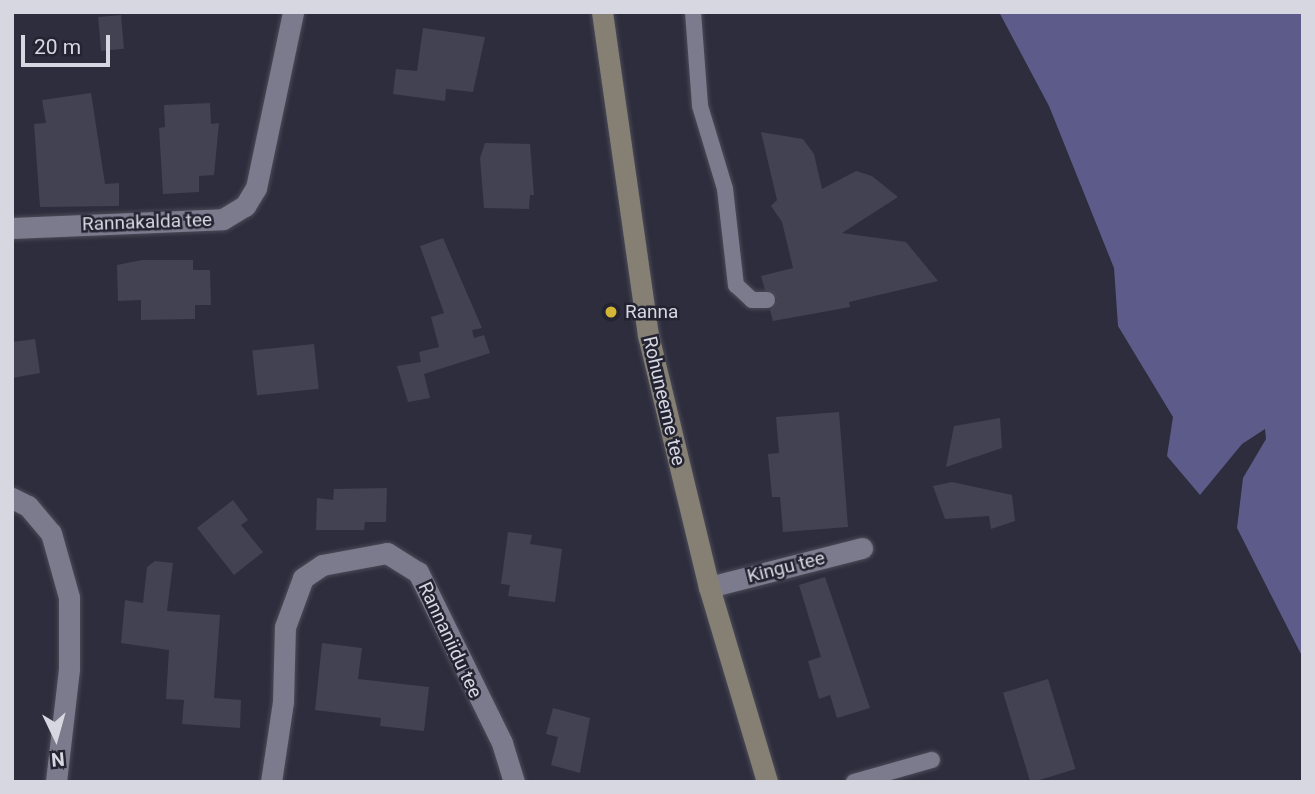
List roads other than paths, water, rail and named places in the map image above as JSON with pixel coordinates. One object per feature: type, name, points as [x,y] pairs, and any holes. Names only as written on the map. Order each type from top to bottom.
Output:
[{"type":"street","name":"Rannakalda tee","points":[[12,228],[223,219],[246,206],[256,188],[293,12]]},
{"type":"street","name":"Rohuneeme tee","points":[[602,12],[648,335],[709,587],[767,782]]},
{"type":"street","points":[[12,498],[28,506],[51,533],[69,597],[69,669],[56,782]]},
{"type":"street","name":"Kingu tee","points":[[709,587],[862,548]]},
{"type":"street","name":"Rannaniidu tee","points":[[271,782],[283,702],[285,627],[303,578],[322,565],[387,554],[418,572],[502,743],[514,782]]},
{"type":"lane","points":[[693,12],[700,106],[724,189],[736,285],[752,300],[767,300]]},
{"type":"lane","points":[[854,782],[932,760]]},
{"type":"place","name":"Ranna","points":[[611,312]]}]
